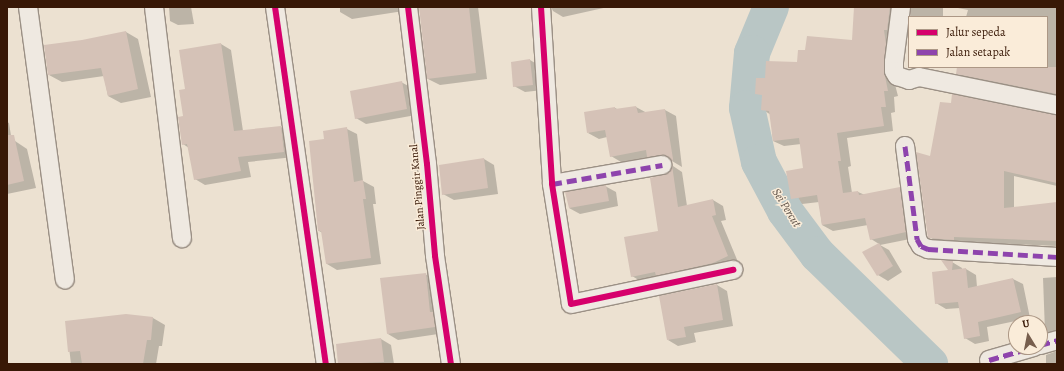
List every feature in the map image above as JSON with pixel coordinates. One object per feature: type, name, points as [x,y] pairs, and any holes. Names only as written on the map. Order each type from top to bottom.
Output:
[{"type":"street","points":[[28,7],[65,279]]},
{"type":"street","points":[[154,7],[182,238]]},
{"type":"street","points":[[274,7],[326,364]]},
{"type":"street","name":"Jalan Pinggir Kanal","points":[[408,7],[424,140],[435,256],[451,364]]},
{"type":"street","points":[[541,7],[552,184],[571,304],[733,270]]},
{"type":"street","points":[[901,7],[894,62],[894,71],[897,76],[909,80],[919,77],[1057,105]]},
{"type":"street","points":[[905,146],[917,239],[921,246],[928,249],[1057,257]]},
{"type":"street","points":[[552,184],[662,165]]},
{"type":"street","points":[[989,360],[1008,355]]},
{"type":"building","points":[[419,7],[469,7],[476,73],[427,79]]},
{"type":"building","points":[[854,7],[890,7],[887,30],[884,30],[886,44],[884,71],[888,91],[884,91],[886,107],[881,107],[884,126],[837,133],[841,161],[838,161],[843,193],[858,191],[859,195],[900,187],[906,232],[870,240],[865,218],[822,225],[817,195],[791,199],[786,171],[803,168],[799,138],[773,141],[769,111],[761,110],[762,95],[755,94],[756,78],[765,78],[766,61],[797,62],[798,50],[805,50],[807,36],[852,40]]},
{"type":"building","points":[[126,31],[138,89],[108,96],[101,68],[48,75],[44,45],[82,40]]},
{"type":"building","points":[[221,43],[234,131],[281,126],[284,152],[238,157],[241,171],[194,180],[187,144],[182,145],[178,117],[183,116],[179,90],[185,89],[179,50]]},
{"type":"building","points":[[530,59],[533,85],[513,87],[511,62]]},
{"type":"building","points":[[1057,67],[1057,94],[956,74],[957,68]]},
{"type":"building","points":[[402,81],[407,109],[355,119],[350,91]]},
{"type":"building","points":[[952,94],[1057,115],[1057,183],[1004,171],[1004,208],[1057,202],[1057,241],[954,237],[954,240],[928,238],[916,152],[930,156],[940,102],[951,103]]},
{"type":"building","points":[[636,106],[638,113],[665,109],[673,159],[672,162],[665,155],[647,157],[646,150],[610,157],[605,130],[587,133],[584,112],[615,107],[615,109]]},
{"type":"building","points":[[347,127],[354,182],[363,180],[366,199],[363,199],[371,258],[326,264],[321,231],[318,231],[309,141],[324,139],[323,131]]},
{"type":"building","points":[[7,135],[14,135],[24,181],[7,185]]},
{"type":"building","points":[[484,158],[488,188],[442,195],[439,165]]},
{"type":"building","points":[[672,165],[678,207],[713,199],[716,215],[712,216],[728,256],[713,263],[656,276],[655,272],[631,277],[624,237],[658,231],[650,178],[668,173]]},
{"type":"building","points":[[606,185],[609,201],[569,208],[565,192]]},
{"type":"building","points":[[879,243],[893,266],[877,276],[862,252]]},
{"type":"building","points":[[941,260],[953,261],[952,270],[966,268],[968,288],[1013,278],[1021,312],[978,322],[980,336],[964,339],[958,302],[935,304],[932,272],[948,270]]},
{"type":"building","points":[[426,273],[430,312],[433,312],[435,327],[387,334],[380,278]]},
{"type":"building","points":[[717,284],[723,320],[684,327],[686,337],[667,340],[659,296]]},
{"type":"building","points":[[126,314],[153,317],[151,340],[147,340],[143,364],[82,364],[80,351],[68,352],[65,321]]},
{"type":"building","points":[[381,338],[384,362],[338,364],[336,344]]},
{"type":"waterway","name":"Sei Percut","points":[[771,7],[752,53],[747,108],[759,162],[785,211],[817,254],[930,364]]},
{"type":"marked path","points":[[905,146],[917,239],[921,246],[928,249],[1057,257]]},
{"type":"marked path","points":[[552,184],[662,165]]},
{"type":"marked path","points":[[1048,343],[1057,340]]},
{"type":"marked path","points":[[989,360],[1008,355]]},
{"type":"cycle path","points":[[275,7],[326,364]]},
{"type":"cycle path","points":[[408,7],[427,164],[435,256],[451,364]]},
{"type":"cycle path","points":[[541,7],[552,184],[571,304],[733,270]]}]
